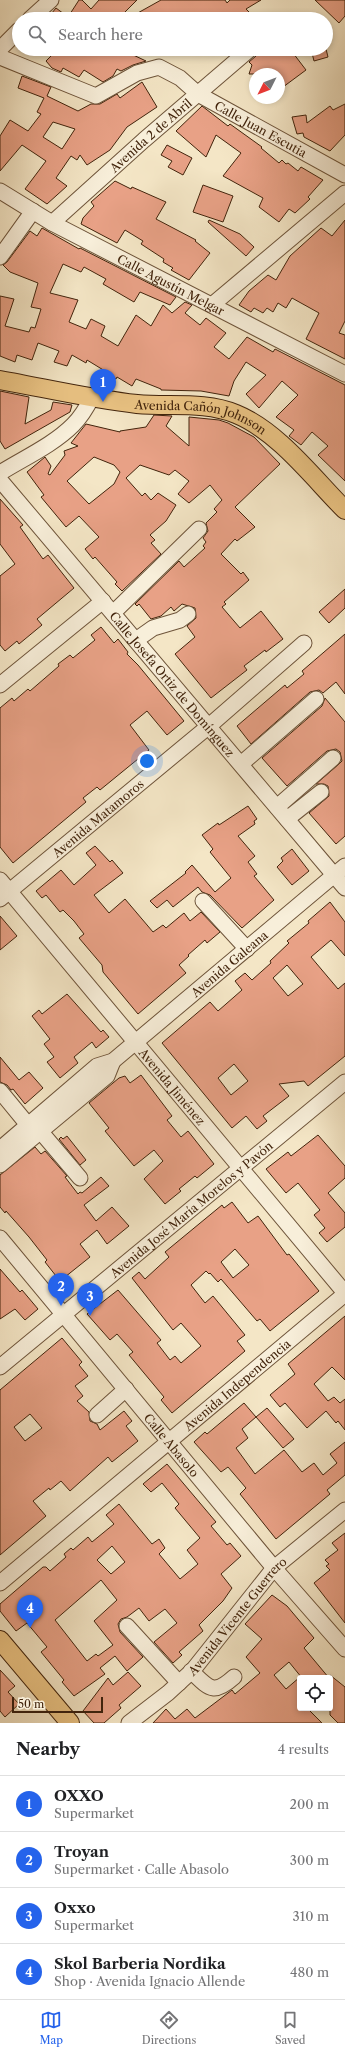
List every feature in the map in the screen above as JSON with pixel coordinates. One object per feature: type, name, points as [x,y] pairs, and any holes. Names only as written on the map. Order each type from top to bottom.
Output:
[{"type":"main road","name":"Avenida Cañón Johnson","points":[[0,380],[137,404],[208,407],[236,414],[261,429],[285,449],[345,510]]},
{"type":"main road","points":[[0,1640],[70,1723]]},
{"type":"street","points":[[38,12],[51,0]]},
{"type":"street","points":[[0,49],[12,37]]},
{"type":"street","name":"Avenida 2 de Abril","points":[[52,223],[144,140],[242,56]]},
{"type":"street","name":"Calle Juan Escutia","points":[[0,57],[96,96],[137,73],[159,67],[180,78],[198,94],[345,175]]},
{"type":"street","name":"Calle Agustín Melgar","points":[[0,191],[52,223],[345,374]]},
{"type":"street","points":[[212,305],[345,193]]},
{"type":"street","points":[[0,258],[33,211]]},
{"type":"street","points":[[0,473],[60,436],[73,425],[83,413],[92,397]]},
{"type":"street","name":"Calle Josefa Ortiz de Domínguez","points":[[0,480],[287,819],[340,871],[345,888]]},
{"type":"street","points":[[113,613],[199,529]]},
{"type":"street","points":[[0,685],[103,601]]},
{"type":"street","points":[[136,640],[153,628],[180,620],[188,614]]},
{"type":"street","name":"Avenida Matamoros","points":[[3,890],[209,726],[304,643]]},
{"type":"street","points":[[241,764],[316,699]]},
{"type":"street","points":[[277,807],[333,758]]},
{"type":"street","points":[[287,819],[322,792]]},
{"type":"street","name":"Avenida Galeana","points":[[0,1149],[35,1128],[107,1076],[113,1061],[340,871]]},
{"type":"street","name":"Avenida Jiménez","points":[[3,890],[136,1042],[345,1293]]},
{"type":"street","points":[[203,901],[246,949]]},
{"type":"street","name":"Avenida José María Morelos y Pavón","points":[[0,1367],[345,1082]]},
{"type":"street","points":[[0,1091],[80,1178]]},
{"type":"street","name":"Avenida Galeana","points":[[0,1165],[35,1128]]},
{"type":"street","name":"Calle Abasolo","points":[[0,1238],[274,1568],[345,1649]]},
{"type":"street","name":"Avenida Independencia","points":[[0,1583],[170,1442],[345,1293]]},
{"type":"street","points":[[97,1415],[126,1389]]},
{"type":"street","name":"Avenida Vicente Guerrero","points":[[129,1723],[179,1683],[191,1671],[274,1568],[345,1510]]},
{"type":"street","points":[[126,1626],[179,1683]]},
{"type":"street","points":[[191,1671],[206,1686],[212,1689],[218,1689],[234,1677]]},
{"type":"building","points":[[79,0],[82,0],[91,9],[99,0],[137,0],[125,12],[71,12]]},
{"type":"building","points":[[161,0],[225,0],[227,3],[230,0],[261,0],[246,9],[249,12],[140,12]]},
{"type":"building","points":[[315,0],[345,0],[345,16],[339,23],[333,17],[333,12],[328,12]]},
{"type":"building","points":[[56,8],[61,12],[53,12]]},
{"type":"building","points":[[51,56],[135,56],[146,61],[121,71],[117,69],[113,76],[103,82],[84,70],[79,77],[63,68],[61,72],[52,68],[46,61]]},
{"type":"building","points":[[256,56],[295,56],[306,70],[285,86],[285,68],[251,68],[252,65],[249,62]]},
{"type":"building","points":[[313,56],[328,56],[328,57],[314,61]]},
{"type":"building","points":[[22,76],[51,87],[47,96],[78,111],[91,104],[100,104],[117,94],[120,98],[142,82],[157,107],[127,127],[110,150],[87,165],[80,155],[77,160],[71,156],[56,178],[67,186],[47,204],[25,189],[46,161],[22,145],[0,171],[0,136],[10,120],[28,131],[41,114],[37,112],[44,98],[18,88]],"holes":[[[53,122],[75,129],[62,149],[43,137]]]},
{"type":"building","points":[[345,104],[345,135],[330,151],[304,137],[303,133],[297,134],[292,117],[306,115],[307,123],[330,106],[333,110]]},
{"type":"building","points":[[202,106],[228,126],[230,124],[262,147],[261,148],[279,163],[282,160],[298,171],[301,167],[323,180],[308,197],[310,199],[295,213],[289,209],[279,222],[259,207],[263,198],[223,176],[241,153],[216,135],[206,157],[176,131]]},
{"type":"building","points":[[167,145],[192,158],[183,175],[168,167],[172,161],[161,155]]},
{"type":"building","points":[[115,181],[131,189],[132,187],[166,202],[156,219],[196,240],[195,241],[210,253],[189,280],[171,270],[173,268],[163,262],[164,259],[141,244],[143,241],[125,230],[117,243],[81,224],[83,218],[94,206],[91,202]]},
{"type":"building","points":[[203,185],[233,196],[223,222],[193,212]]},
{"type":"building","points":[[209,220],[240,234],[254,247],[246,256],[208,222]]},
{"type":"building","points":[[345,220],[345,321],[339,333],[345,335],[345,359],[306,339],[319,313],[292,298],[286,308],[278,303],[273,312],[267,308],[263,313],[254,308],[251,312],[239,305],[249,291],[268,275],[276,280],[290,256],[321,228],[332,236]]},
{"type":"building","points":[[42,228],[79,249],[80,248],[176,297],[170,305],[140,292],[134,302],[103,284],[106,279],[84,267],[81,272],[63,264],[50,293],[78,300],[69,322],[86,329],[91,319],[105,326],[101,336],[118,346],[136,315],[151,326],[163,305],[172,313],[185,302],[192,305],[185,313],[200,325],[206,318],[226,333],[214,347],[229,359],[247,337],[273,352],[275,349],[345,385],[345,481],[318,455],[328,446],[312,432],[301,445],[289,436],[294,430],[276,417],[298,395],[282,381],[259,408],[246,394],[266,375],[246,362],[234,381],[229,396],[201,391],[161,390],[136,379],[132,386],[117,377],[116,379],[104,373],[105,371],[87,360],[86,363],[72,355],[67,366],[54,362],[59,351],[38,343],[32,360],[17,355],[15,362],[0,356],[0,296],[14,299],[5,326],[29,332],[31,327],[35,328],[41,309],[31,307],[38,283],[10,272],[3,265],[7,262],[30,231],[37,236]]},
{"type":"building","points":[[0,391],[29,397],[25,424],[51,410],[53,402],[72,405],[70,412],[5,449],[0,441]]},
{"type":"building","points":[[154,415],[172,416],[166,426],[189,446],[189,417],[219,420],[228,423],[254,437],[280,464],[235,507],[255,527],[237,541],[235,539],[221,554],[241,574],[243,572],[249,580],[224,602],[226,604],[222,607],[240,628],[261,611],[283,639],[266,652],[265,650],[244,666],[247,670],[211,698],[175,654],[195,637],[187,626],[196,618],[195,608],[182,604],[174,611],[171,607],[161,616],[151,619],[139,604],[137,606],[135,604],[179,561],[184,567],[205,548],[203,546],[206,542],[203,538],[208,531],[206,523],[217,512],[214,509],[222,500],[210,485],[189,503],[178,494],[189,481],[175,470],[169,475],[140,465],[126,478],[142,496],[145,493],[151,500],[158,493],[176,505],[166,521],[150,535],[155,540],[151,543],[161,554],[122,591],[115,584],[117,582],[95,557],[93,559],[85,549],[99,537],[79,516],[66,527],[41,497],[44,495],[27,472],[45,457],[51,466],[48,474],[50,475],[65,455],[64,451],[78,446],[71,443],[86,424],[120,432],[146,427]],"holes":[[[94,457],[114,465],[120,472],[114,484],[89,504],[67,481]]]},
{"type":"building","points":[[0,499],[23,525],[20,527],[43,559],[48,555],[74,588],[37,619],[42,625],[19,644],[17,641],[5,651],[0,645],[0,576],[15,564],[0,544]]},
{"type":"building","points":[[345,589],[345,608],[329,623],[319,612]]},
{"type":"building","points":[[101,627],[114,643],[118,639],[128,652],[127,654],[138,665],[184,721],[167,735],[147,711],[130,725],[149,750],[100,790],[97,787],[83,798],[86,802],[13,863],[0,847],[0,708],[12,698],[14,701],[28,689],[30,691],[59,666],[58,664],[70,655],[73,658],[95,640],[91,635]]},
{"type":"building","points":[[345,634],[345,694],[336,682],[323,693],[319,690],[310,692],[251,744],[237,726],[285,685],[287,688],[304,674],[302,671]]},
{"type":"building","points":[[325,698],[345,722],[345,836],[336,844],[309,813],[329,796],[328,786],[324,784],[316,784],[342,761],[340,752],[336,749],[327,751],[287,786],[262,758],[322,706]]},
{"type":"building","points":[[248,806],[257,819],[254,821],[255,824],[238,836],[255,856],[248,862],[257,874],[254,876],[274,900],[242,928],[210,895],[202,892],[198,887],[173,907],[167,900],[157,908],[150,901],[186,873],[185,872],[192,865],[215,892],[231,878],[210,852],[213,849],[202,835],[218,823],[219,825]]},
{"type":"building","points":[[95,846],[110,862],[112,860],[123,873],[94,895],[109,913],[125,899],[153,932],[163,925],[166,928],[184,913],[190,921],[201,912],[220,932],[207,943],[205,940],[188,955],[189,956],[179,965],[186,973],[138,1014],[103,972],[102,965],[79,938],[84,934],[74,921],[63,910],[60,912],[46,895],[42,898],[36,891],[61,870],[74,885],[96,865],[86,853]]},
{"type":"building","points":[[292,849],[309,871],[292,885],[277,867],[283,861],[281,858]]},
{"type":"building","points":[[330,902],[345,922],[345,956],[331,940],[311,957],[338,989],[345,983],[345,1056],[308,1086],[304,1081],[279,1084],[289,1096],[263,1116],[267,1121],[257,1129],[246,1116],[232,1128],[162,1043],[210,1002],[218,1011],[242,990],[235,981],[245,973],[252,980],[271,963],[270,961],[289,943],[287,941],[309,923],[308,921]],"holes":[[[287,965],[303,984],[288,996],[273,978]],[[234,1064],[248,1081],[231,1095],[218,1078]]]},
{"type":"building","points":[[0,916],[17,936],[0,950]]},
{"type":"building","points":[[67,994],[101,1032],[103,1030],[109,1037],[96,1048],[92,1042],[74,1057],[78,1063],[60,1078],[47,1062],[54,1057],[44,1044],[50,1039],[32,1016],[39,1010],[42,1014]]},
{"type":"building","points":[[0,1057],[19,1080],[29,1072],[43,1088],[25,1104],[13,1089],[11,1090],[7,1085],[0,1082]]},
{"type":"building","points":[[141,1075],[172,1116],[167,1120],[181,1137],[188,1131],[214,1164],[197,1178],[195,1176],[179,1189],[181,1191],[165,1204],[144,1179],[163,1161],[154,1150],[134,1166],[105,1131],[109,1128],[89,1103],[119,1078],[125,1076],[130,1083]]},
{"type":"building","points":[[318,1135],[345,1166],[345,1178],[328,1193],[345,1213],[345,1227],[327,1242],[319,1233],[325,1228],[314,1215],[320,1210],[298,1183],[286,1193],[266,1169],[288,1152],[291,1156]]},
{"type":"building","points":[[67,1136],[86,1160],[80,1165],[59,1139],[61,1137],[63,1139]]},
{"type":"building","points":[[35,1147],[41,1154],[45,1151],[67,1176],[65,1177],[78,1194],[80,1192],[82,1193],[101,1177],[109,1186],[84,1205],[96,1221],[112,1207],[129,1226],[107,1244],[97,1230],[80,1244],[90,1257],[60,1281],[45,1262],[47,1260],[29,1237],[6,1211],[5,1213],[0,1207],[0,1175]]},
{"type":"building","points":[[232,1202],[248,1223],[258,1216],[287,1255],[289,1254],[319,1291],[270,1331],[260,1319],[257,1321],[221,1279],[218,1282],[210,1273],[209,1274],[206,1271],[191,1285],[205,1303],[213,1296],[245,1335],[237,1341],[245,1351],[172,1413],[161,1400],[164,1397],[129,1355],[133,1352],[117,1334],[110,1340],[87,1314],[118,1290],[161,1340],[157,1343],[170,1360],[175,1356],[181,1363],[201,1346],[181,1323],[173,1330],[132,1278],[139,1272],[145,1279],[169,1257],[165,1252],[222,1205],[224,1208]],"holes":[[[235,1249],[249,1265],[233,1278],[221,1262]]]},
{"type":"building","points":[[0,1269],[20,1292],[22,1290],[38,1309],[25,1320],[15,1309],[0,1319]]},
{"type":"building","points":[[345,1316],[345,1380],[332,1367],[314,1384],[328,1401],[334,1397],[340,1403],[345,1399],[345,1430],[338,1421],[336,1423],[326,1411],[307,1428],[285,1403],[280,1407],[270,1395],[295,1374],[288,1364]]},
{"type":"building","points":[[62,1338],[82,1362],[79,1365],[88,1376],[75,1386],[83,1396],[77,1401],[89,1412],[90,1421],[97,1424],[100,1430],[124,1411],[132,1421],[126,1426],[138,1441],[112,1462],[108,1457],[70,1491],[61,1481],[50,1490],[49,1488],[33,1501],[46,1516],[0,1555],[0,1390]],"holes":[[[30,1414],[42,1428],[25,1441],[14,1427]]]},
{"type":"building","points":[[244,1403],[256,1417],[242,1429],[248,1438],[236,1448],[255,1474],[284,1450],[302,1472],[314,1463],[323,1475],[337,1463],[330,1454],[345,1442],[345,1475],[327,1490],[330,1494],[276,1539],[240,1494],[246,1488],[228,1467],[221,1472],[194,1442],[205,1432],[207,1434]]},
{"type":"building","points":[[267,1408],[294,1439],[283,1448],[256,1417]]},
{"type":"building","points":[[167,1464],[216,1522],[211,1526],[227,1545],[230,1543],[241,1556],[221,1574],[232,1588],[223,1601],[199,1625],[203,1631],[179,1652],[182,1655],[173,1663],[154,1642],[177,1623],[165,1609],[149,1621],[139,1608],[127,1617],[121,1619],[118,1624],[120,1632],[143,1657],[127,1671],[115,1656],[100,1668],[105,1674],[74,1696],[62,1682],[64,1680],[41,1652],[47,1647],[27,1623],[16,1631],[0,1611],[0,1604],[43,1567],[46,1567],[50,1571],[66,1557],[64,1554],[71,1548],[73,1550],[88,1537],[92,1542],[114,1524],[106,1515],[119,1504],[152,1544],[159,1539],[165,1548],[159,1554],[180,1579],[198,1564],[187,1550],[200,1538],[175,1508],[179,1504],[162,1483],[151,1492],[143,1484]],"holes":[[[112,1546],[125,1562],[111,1574],[97,1560]],[[101,1580],[117,1600],[94,1621],[113,1645],[98,1656],[96,1654],[87,1661],[55,1620]]]},
{"type":"building","points":[[345,1533],[345,1623],[314,1583],[330,1570],[326,1566],[329,1564],[325,1560],[338,1550],[332,1543]]},
{"type":"building","points":[[272,1595],[287,1606],[314,1638],[304,1648],[326,1675],[300,1675],[289,1662],[274,1675],[286,1689],[297,1680],[297,1711],[310,1711],[322,1723],[153,1723],[166,1709],[175,1719],[187,1709],[195,1718],[232,1690],[235,1694],[260,1673],[246,1657],[262,1639],[245,1624]]},
{"type":"building","points":[[0,1670],[15,1686],[8,1692],[19,1704],[5,1717],[0,1711]]},
{"type":"building","points":[[128,1672],[141,1686],[119,1705],[121,1708],[104,1723],[94,1723],[83,1711],[108,1678],[113,1685]]},
{"type":"building","points":[[333,1677],[345,1687],[345,1723],[338,1723],[330,1715],[330,1711],[333,1711]]},
{"type":"place","name":"OXXO","points":[[103,402]]},
{"type":"place","name":"Troyan","points":[[61,1306]]},
{"type":"place","name":"Oxxo","points":[[90,1316]]},
{"type":"place","name":"Skol Barberia Nordika","points":[[30,1628]]}]
